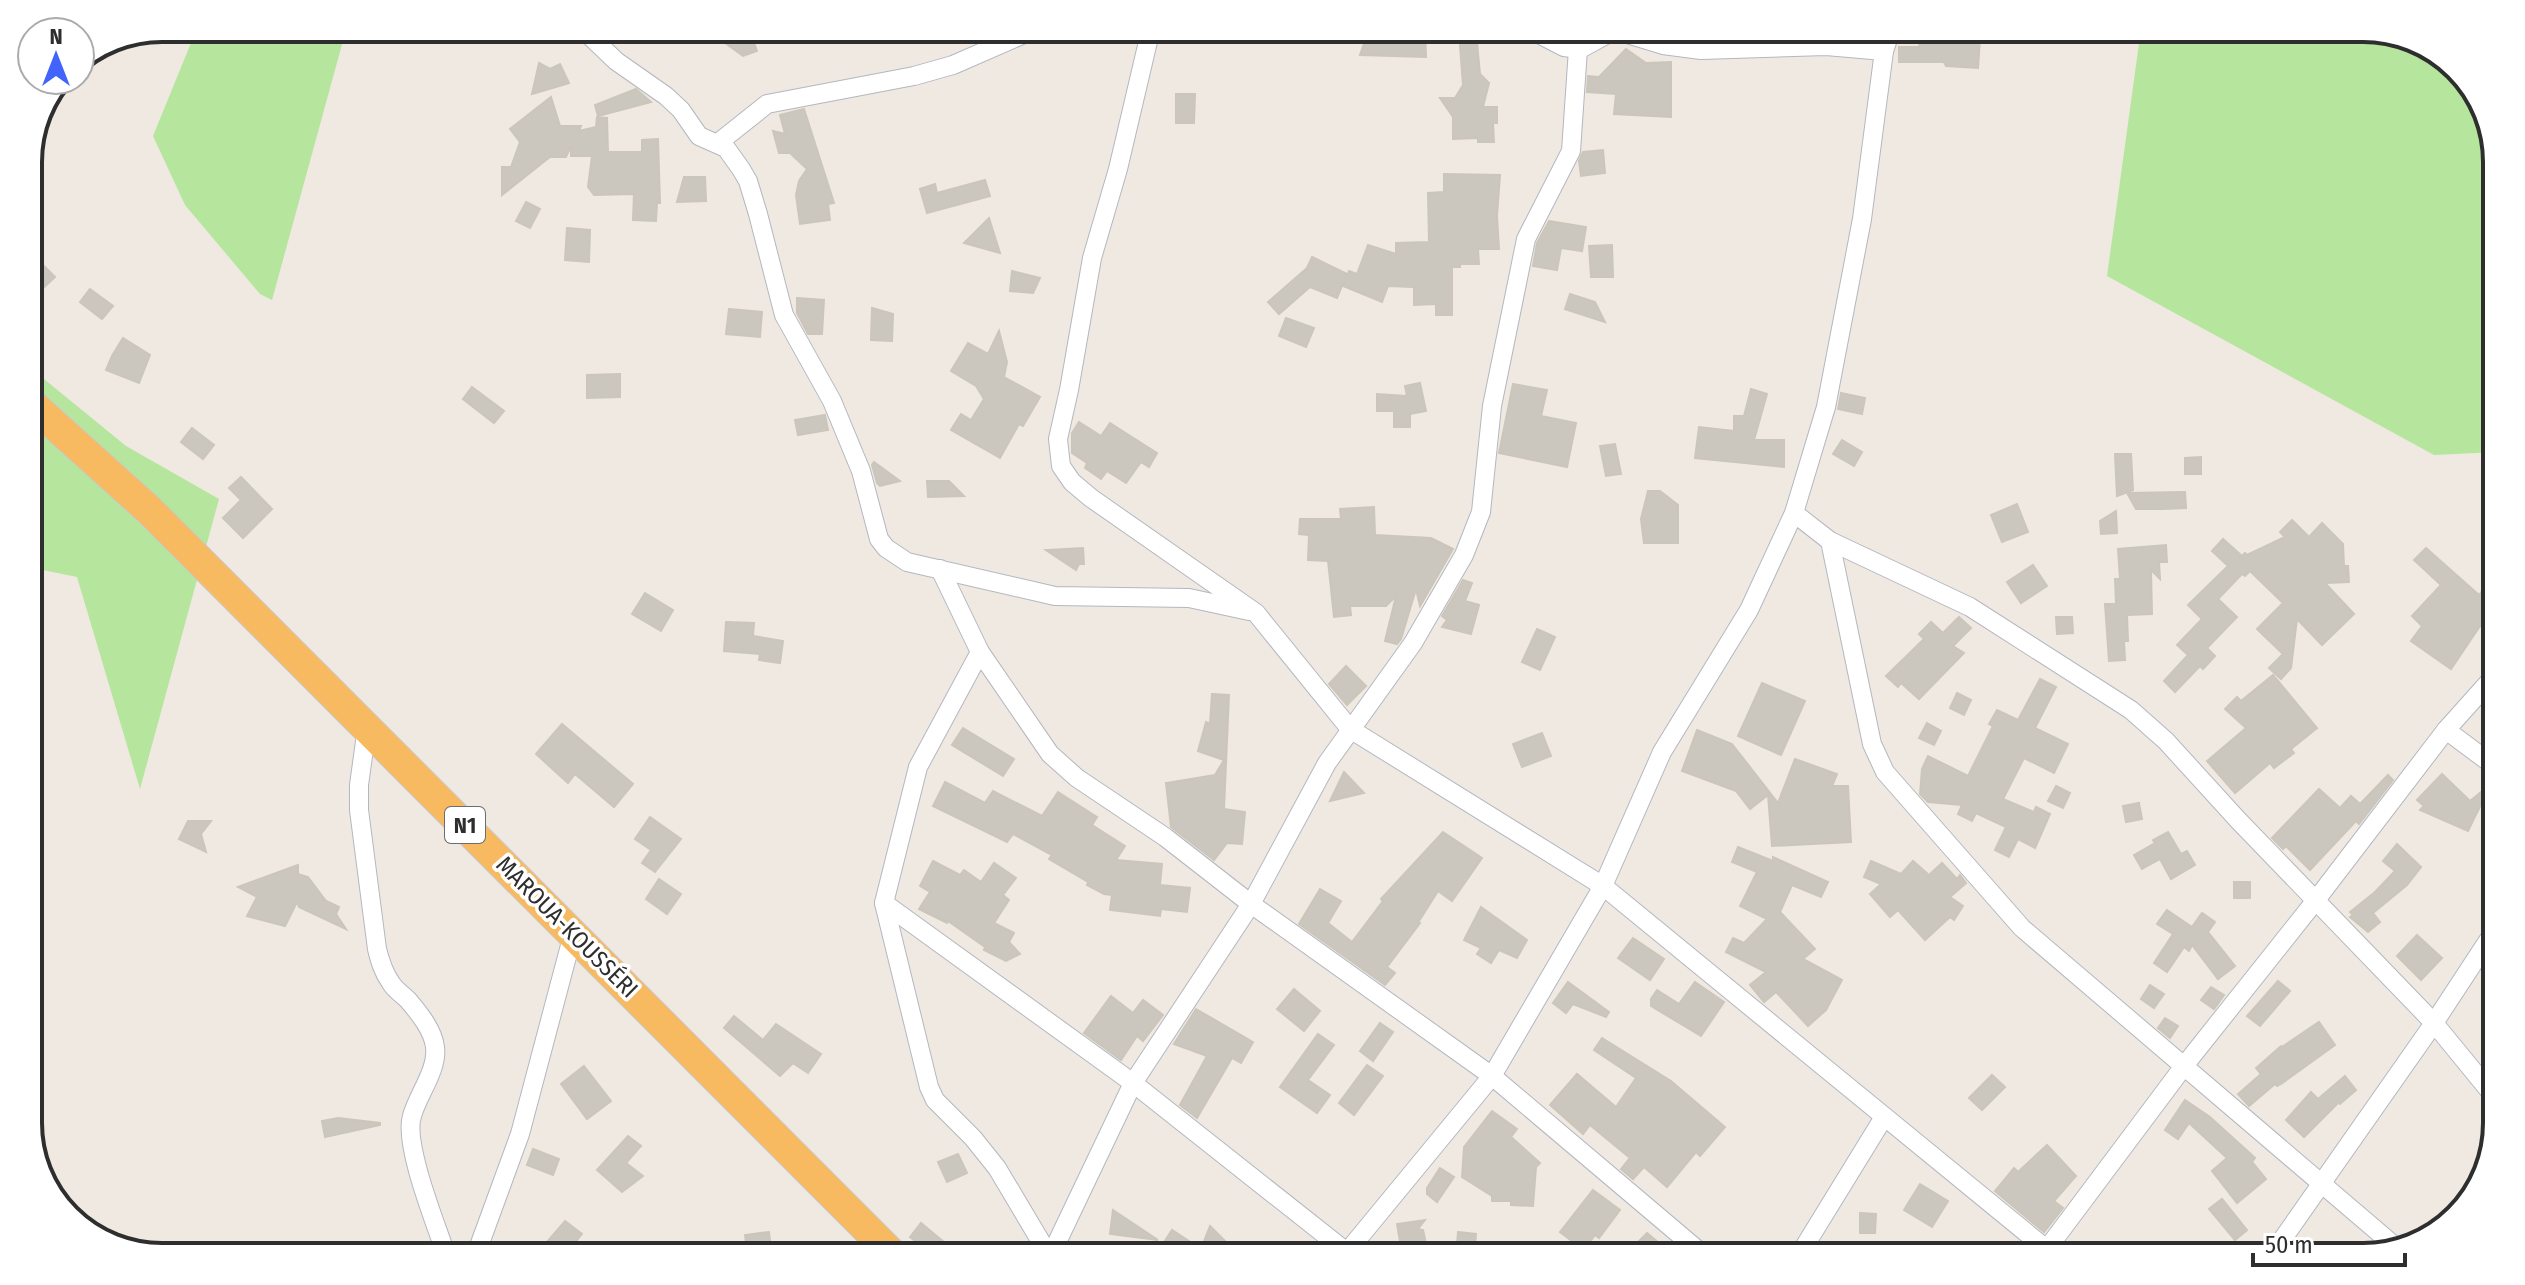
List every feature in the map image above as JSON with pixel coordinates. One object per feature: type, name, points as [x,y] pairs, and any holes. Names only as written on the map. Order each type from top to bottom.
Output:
[{"type":"highway","name":"MAROUA-KOUSSÉRI","points":[[42,414],[149,510],[881,1243]]},
{"type":"street","points":[[596,42],[616,61],[666,96],[681,110],[699,136],[718,143],[733,156],[748,181],[784,315],[832,401],[861,471],[879,539],[886,548],[907,562],[1055,596],[1189,598],[1256,613]]},
{"type":"street","points":[[718,143],[767,104],[914,76],[953,65],[1006,42]]},
{"type":"street","points":[[1148,42],[1118,169],[1092,258],[1058,439],[1058,454],[1066,475],[1091,498],[1256,613],[1350,729],[1603,886],[2034,1243]]},
{"type":"street","points":[[1554,42],[1578,49],[1592,42]]},
{"type":"street","points":[[1653,42],[1701,50],[1826,46],[1884,51]]},
{"type":"street","points":[[1358,1243],[1492,1076],[1603,886],[1662,752],[1749,610],[1794,513],[1826,407],[1862,219],[1887,42]]},
{"type":"street","points":[[1057,1243],[1133,1083],[1251,904],[1327,763],[1413,643],[1464,555],[1481,512],[1492,406],[1526,239],[1571,151],[1578,49]]},
{"type":"street","points":[[1794,513],[1830,541],[1970,607],[2131,710],[2166,741],[2434,1023],[2483,1083]]},
{"type":"street","points":[[1830,541],[1872,744],[1885,772],[2022,928],[2388,1240]]},
{"type":"street","points":[[940,569],[980,652],[1050,754],[1077,778],[1165,837],[1251,904],[1492,1076],[1689,1243]]},
{"type":"street","points":[[980,652],[918,767],[884,903],[929,1087],[935,1100],[973,1138],[997,1168],[1042,1243]]},
{"type":"street","points":[[2057,1243],[2184,1066],[2446,730],[2483,689]]},
{"type":"street","points":[[367,727],[359,810],[377,949],[392,986],[408,1000],[432,1033],[436,1051],[426,1085],[411,1118],[413,1147],[442,1243]]},
{"type":"street","points":[[2446,730],[2483,758]]},
{"type":"street","points":[[884,903],[1133,1083],[1333,1243]]},
{"type":"street","points":[[480,1243],[520,1134],[573,934]]},
{"type":"street","points":[[2280,1243],[2483,948]]},
{"type":"street","points":[[1807,1243],[1884,1117]]},
{"type":"green space","points":[[191,42],[343,42],[272,300],[260,294],[185,205],[153,136]]},
{"type":"green space","points":[[2139,42],[2363,42],[2394,46],[2416,54],[2442,72],[2463,95],[2481,139],[2483,453],[2434,455],[2107,276]]},
{"type":"green space","points":[[42,377],[126,446],[219,499],[140,789],[77,577],[42,570]]},
{"type":"building","points":[[724,42],[754,42],[757,51],[743,56]]},
{"type":"building","points":[[1365,42],[1425,42],[1426,57],[1360,55]]},
{"type":"building","points":[[1460,42],[1477,42],[1480,74],[1489,83],[1483,107],[1497,107],[1497,123],[1493,123],[1494,142],[1478,142],[1478,138],[1453,139],[1453,117],[1440,98],[1455,98],[1463,85]]},
{"type":"building","points":[[1920,42],[1980,42],[1978,68],[1946,66],[1944,62],[1899,62],[1899,47],[1919,47]]},
{"type":"building","points":[[1626,49],[1646,63],[1671,62],[1671,117],[1614,114],[1616,94],[1587,92],[1588,76],[1599,77]]},
{"type":"building","points":[[539,63],[550,69],[560,64],[569,83],[532,94]]},
{"type":"building","points":[[636,89],[651,102],[598,116],[595,105]]},
{"type":"building","points":[[1176,94],[1195,94],[1194,123],[1176,123]]},
{"type":"building","points":[[551,97],[560,126],[581,126],[579,131],[596,127],[597,117],[607,118],[608,152],[642,152],[642,140],[658,139],[660,203],[657,203],[656,221],[633,220],[634,194],[594,195],[588,187],[592,156],[571,156],[571,146],[566,157],[550,157],[502,195],[502,167],[511,167],[520,142],[510,129]]},
{"type":"building","points":[[804,109],[834,203],[828,204],[830,220],[800,224],[796,195],[799,181],[807,169],[790,153],[779,153],[773,131],[785,134],[780,115]]},
{"type":"building","points":[[1603,150],[1605,173],[1581,176],[1579,161],[1583,152]]},
{"type":"building","points":[[1444,174],[1500,175],[1497,216],[1499,249],[1478,249],[1479,264],[1452,267],[1452,315],[1436,315],[1436,304],[1414,305],[1414,287],[1388,286],[1382,302],[1343,286],[1349,271],[1357,274],[1368,245],[1396,254],[1396,243],[1429,242],[1428,193],[1444,192]]},
{"type":"building","points":[[684,177],[705,177],[706,201],[677,202]]},
{"type":"building","points":[[985,180],[990,196],[927,213],[920,189],[935,184],[937,193]]},
{"type":"building","points":[[526,202],[540,209],[530,228],[516,221]]},
{"type":"building","points":[[989,218],[1000,253],[964,243]]},
{"type":"building","points":[[1549,221],[1586,227],[1582,251],[1561,248],[1557,270],[1533,266],[1537,243]]},
{"type":"building","points":[[567,228],[590,230],[589,262],[565,260]]},
{"type":"building","points":[[1612,245],[1613,277],[1591,277],[1589,246]]},
{"type":"building","points":[[1312,257],[1347,274],[1337,298],[1310,287],[1279,314],[1268,302],[1307,268]]},
{"type":"building","points":[[42,266],[55,277],[42,289]]},
{"type":"building","points":[[1012,271],[1040,278],[1033,293],[1010,291]]},
{"type":"building","points":[[90,289],[113,306],[102,319],[80,302]]},
{"type":"building","points":[[1570,294],[1595,302],[1605,322],[1565,309]]},
{"type":"building","points":[[797,298],[824,300],[822,334],[808,334],[797,313]]},
{"type":"building","points":[[872,308],[893,314],[892,341],[871,340]]},
{"type":"building","points":[[729,309],[762,312],[760,337],[726,334]]},
{"type":"building","points":[[1286,318],[1314,328],[1306,347],[1279,336]]},
{"type":"building","points":[[999,331],[1007,362],[1004,377],[1040,397],[1023,426],[1019,424],[1000,458],[951,430],[961,414],[971,420],[984,399],[976,386],[951,371],[968,343],[988,354]]},
{"type":"building","points":[[123,338],[150,355],[139,383],[106,370]]},
{"type":"building","points":[[620,374],[620,397],[587,398],[587,375]]},
{"type":"building","points":[[1420,383],[1426,411],[1410,414],[1410,427],[1394,427],[1394,411],[1377,411],[1377,394],[1407,396],[1405,386]]},
{"type":"building","points":[[1513,384],[1547,390],[1541,416],[1576,423],[1567,467],[1499,453]]},
{"type":"building","points":[[472,387],[504,411],[494,423],[463,399]]},
{"type":"building","points":[[1751,389],[1767,394],[1754,440],[1784,440],[1784,467],[1695,458],[1699,427],[1734,431],[1734,416],[1744,416]]},
{"type":"building","points":[[1841,393],[1865,398],[1862,414],[1838,409]]},
{"type":"building","points":[[825,415],[828,430],[798,435],[795,420]]},
{"type":"building","points":[[1079,422],[1101,436],[1110,423],[1157,453],[1149,467],[1141,462],[1126,483],[1107,471],[1101,479],[1085,468],[1087,463],[1072,453],[1072,433]]},
{"type":"building","points":[[192,428],[214,445],[203,459],[181,442]]},
{"type":"building","points":[[1842,440],[1862,452],[1854,466],[1833,454]]},
{"type":"building","points":[[1615,444],[1621,474],[1606,476],[1600,446]]},
{"type":"building","points":[[2115,454],[2131,454],[2133,490],[2117,496]]},
{"type":"building","points":[[2201,457],[2201,474],[2185,474],[2185,458]]},
{"type":"building","points":[[874,462],[900,481],[880,486],[872,465]]},
{"type":"building","points":[[241,477],[272,509],[243,538],[223,518],[241,500],[229,488]]},
{"type":"building","points":[[927,481],[949,481],[964,496],[928,497]]},
{"type":"building","points":[[1648,491],[1660,491],[1678,505],[1678,543],[1644,543],[1641,519]]},
{"type":"building","points":[[2185,492],[2186,508],[2162,509],[2136,509],[2127,493]]},
{"type":"building","points":[[2017,504],[2028,532],[2002,542],[1991,515]]},
{"type":"building","points":[[1374,507],[1375,535],[1431,538],[1453,549],[1420,606],[1416,589],[1397,644],[1385,641],[1396,596],[1386,606],[1350,606],[1351,615],[1334,617],[1328,561],[1308,560],[1309,535],[1299,534],[1300,519],[1341,519],[1340,509]]},
{"type":"building","points":[[2116,511],[2117,533],[2101,534],[2100,521]]},
{"type":"building","points":[[2292,520],[2309,537],[2322,523],[2343,544],[2344,566],[2348,566],[2349,582],[2325,583],[2354,614],[2322,645],[2297,619],[2291,668],[2281,679],[2269,668],[2283,654],[2257,629],[2283,603],[2250,571],[2245,576],[2242,574],[2218,599],[2237,617],[2207,648],[2215,656],[2203,669],[2200,666],[2175,692],[2164,681],[2188,655],[2177,645],[2202,619],[2188,605],[2228,566],[2212,551],[2223,539],[2242,556],[2247,555],[2285,537],[2280,532]]},
{"type":"building","points":[[2166,545],[2167,562],[2159,562],[2160,579],[2151,570],[2152,614],[2127,615],[2125,660],[2109,661],[2105,604],[2116,604],[2115,579],[2120,579],[2118,549]]},
{"type":"building","points":[[1083,548],[1084,564],[1079,564],[1076,570],[1046,550]]},
{"type":"building","points":[[2426,548],[2479,595],[2483,590],[2483,628],[2480,626],[2451,669],[2411,641],[2422,626],[2412,616],[2441,585],[2414,560]]},
{"type":"building","points":[[2033,565],[2047,586],[2021,603],[2007,582]]},
{"type":"building","points":[[1463,580],[1472,583],[1465,601],[1479,605],[1471,634],[1442,627],[1447,620],[1442,616]]},
{"type":"building","points":[[645,593],[673,610],[661,631],[632,614]]},
{"type":"building","points":[[1959,617],[1971,628],[1953,646],[1964,653],[1919,699],[1901,683],[1898,687],[1886,676],[1924,639],[1919,634],[1931,622],[1943,633]]},
{"type":"building","points":[[2056,617],[2072,617],[2073,633],[2057,634]]},
{"type":"building","points":[[726,622],[754,623],[753,636],[783,641],[780,663],[759,660],[760,654],[724,651]]},
{"type":"building","points":[[1537,629],[1555,637],[1540,670],[1522,662]]},
{"type":"building","points":[[1346,666],[1366,686],[1347,705],[1329,684]]},
{"type":"building","points":[[2273,675],[2317,728],[2291,749],[2294,753],[2274,768],[2270,763],[2235,793],[2207,761],[2246,728],[2225,709],[2237,697],[2241,701]]},
{"type":"building","points":[[2040,679],[2056,687],[2035,728],[2068,744],[2054,773],[2024,758],[2003,799],[2034,812],[2036,807],[2050,814],[2035,848],[2018,839],[2009,857],[1995,850],[2006,827],[1976,813],[1972,821],[1958,814],[1962,805],[1928,802],[1920,794],[1922,769],[1928,756],[1968,776],[1993,726],[1989,724],[1997,710],[2018,720]]},
{"type":"building","points":[[1762,683],[1805,701],[1781,755],[1738,736]]},
{"type":"building","points":[[1957,693],[1971,700],[1964,715],[1950,708]]},
{"type":"building","points":[[1212,694],[1229,695],[1224,809],[1245,812],[1242,844],[1227,843],[1214,860],[1171,827],[1166,783],[1215,775],[1224,760],[1198,751],[1206,722],[1210,724]]},
{"type":"building","points":[[1927,723],[1941,731],[1934,745],[1919,738]]},
{"type":"building","points":[[562,724],[633,784],[614,807],[575,774],[568,783],[536,754]]},
{"type":"building","points":[[963,728],[1014,759],[1003,776],[952,745]]},
{"type":"building","points":[[1697,730],[1732,744],[1778,803],[1795,759],[1837,774],[1832,786],[1848,786],[1851,842],[1772,846],[1768,795],[1750,809],[1736,791],[1682,771]]},
{"type":"building","points":[[1542,733],[1551,756],[1522,767],[1513,744]]},
{"type":"building","points":[[1344,772],[1364,793],[1330,801]]},
{"type":"building","points":[[2442,774],[2470,801],[2483,790],[2483,800],[2468,831],[2420,810],[2424,806],[2417,800]]},
{"type":"building","points":[[2388,775],[2393,780],[2359,824],[2356,821],[2310,870],[2286,846],[2283,849],[2272,838],[2319,789],[2340,808],[2351,796],[2360,804]]},
{"type":"building","points":[[945,782],[985,803],[993,791],[1042,816],[1058,792],[1097,817],[1092,825],[1125,846],[1116,860],[1162,864],[1160,885],[1190,888],[1187,912],[1161,909],[1160,916],[1110,910],[1112,895],[1087,885],[1088,882],[1049,859],[1052,855],[1013,834],[1007,842],[933,806]]},
{"type":"building","points":[[2056,786],[2070,793],[2063,808],[2048,801]]},
{"type":"building","points":[[2139,803],[2142,819],[2126,822],[2123,806]]},
{"type":"building","points":[[650,817],[681,839],[655,872],[642,863],[651,850],[635,839]]},
{"type":"building","points":[[188,821],[211,821],[201,834],[206,852],[179,839]]},
{"type":"building","points":[[1443,832],[1482,858],[1452,901],[1438,891],[1420,923],[1387,967],[1395,973],[1385,985],[1299,924],[1320,889],[1341,901],[1328,923],[1352,942],[1383,901],[1381,899]]},
{"type":"building","points":[[2168,832],[2181,854],[2187,851],[2195,865],[2171,879],[2160,859],[2142,869],[2134,855]]},
{"type":"building","points":[[2397,844],[2421,867],[2407,885],[2373,913],[2380,922],[2368,932],[2350,917],[2353,915],[2350,912],[2395,871],[2383,861]]},
{"type":"building","points":[[1738,847],[1773,861],[1773,857],[1828,882],[1821,897],[1792,885],[1780,912],[1815,949],[1803,959],[1842,980],[1826,1010],[1808,1026],[1776,992],[1764,1002],[1750,985],[1766,972],[1726,952],[1733,938],[1744,943],[1767,919],[1740,906],[1757,872],[1732,862]]},
{"type":"building","points":[[933,861],[960,875],[964,870],[981,882],[994,863],[1016,878],[1003,895],[1009,900],[994,923],[1014,933],[1009,942],[1020,954],[1006,961],[984,950],[985,947],[948,921],[919,909],[930,892],[920,886]]},
{"type":"building","points":[[1871,861],[1901,874],[1913,861],[1929,875],[1942,863],[1957,879],[1960,875],[1966,883],[1950,897],[1963,906],[1954,920],[1950,917],[1925,940],[1898,910],[1890,917],[1870,894],[1881,884],[1864,877]]},
{"type":"building","points":[[298,865],[298,874],[308,877],[326,901],[339,907],[336,914],[346,929],[299,907],[297,902],[285,926],[247,916],[257,897],[238,887]]},
{"type":"building","points":[[659,879],[681,894],[667,914],[646,899]]},
{"type":"building","points":[[2234,882],[2250,882],[2250,898],[2234,898]]},
{"type":"building","points":[[1481,907],[1527,940],[1517,958],[1499,950],[1491,963],[1477,954],[1481,948],[1464,940]]},
{"type":"building","points":[[2167,910],[2192,927],[2202,913],[2215,922],[2208,932],[2235,966],[2218,979],[2192,945],[2189,951],[2184,947],[2167,972],[2154,963],[2173,934],[2157,924]]},
{"type":"building","points":[[2417,935],[2442,958],[2421,980],[2397,956]]},
{"type":"building","points":[[1633,938],[1664,959],[1650,980],[1618,958]]},
{"type":"building","points":[[2278,981],[2290,991],[2260,1026],[2247,1016]]},
{"type":"building","points":[[1568,982],[1609,1012],[1606,1017],[1573,1004],[1566,1013],[1553,1003]]},
{"type":"building","points":[[1695,982],[1724,1002],[1701,1036],[1651,1006],[1651,999],[1657,990],[1679,1004]]},
{"type":"building","points":[[2150,985],[2164,994],[2154,1008],[2141,999]]},
{"type":"building","points":[[2211,987],[2224,995],[2214,1009],[2201,1000]]},
{"type":"building","points":[[1294,989],[1320,1011],[1304,1031],[1277,1009]]},
{"type":"building","points":[[1111,996],[1133,1013],[1143,1000],[1163,1015],[1143,1041],[1137,1036],[1121,1060],[1084,1033]]},
{"type":"building","points":[[1196,1009],[1253,1042],[1241,1063],[1232,1058],[1197,1118],[1180,1105],[1207,1056],[1174,1044]]},
{"type":"building","points":[[734,1016],[763,1040],[776,1024],[821,1054],[808,1073],[791,1062],[780,1076],[724,1028]]},
{"type":"building","points":[[2165,1018],[2178,1026],[2170,1038],[2158,1028]]},
{"type":"building","points":[[2319,1022],[2335,1045],[2281,1084],[2275,1084],[2249,1106],[2238,1094],[2261,1074],[2256,1068],[2281,1046]]},
{"type":"building","points":[[1380,1023],[1393,1032],[1373,1061],[1360,1051]]},
{"type":"building","points":[[1318,1034],[1334,1045],[1308,1080],[1330,1095],[1317,1113],[1280,1087]]},
{"type":"building","points":[[1602,1038],[1671,1081],[1725,1127],[1700,1156],[1696,1152],[1667,1187],[1644,1167],[1633,1179],[1621,1169],[1630,1158],[1590,1125],[1583,1134],[1550,1105],[1577,1074],[1616,1107],[1636,1078],[1594,1050]]},
{"type":"building","points":[[1367,1065],[1383,1076],[1354,1115],[1339,1103]]},
{"type":"building","points":[[584,1066],[611,1101],[587,1119],[561,1084]]},
{"type":"building","points":[[1992,1075],[2005,1087],[1982,1110],[1969,1098]]},
{"type":"building","points":[[2345,1076],[2356,1090],[2339,1102],[2304,1137],[2286,1120],[2311,1092],[2318,1099]]},
{"type":"building","points":[[2185,1100],[2210,1117],[2255,1158],[2252,1162],[2266,1179],[2237,1203],[2212,1171],[2227,1158],[2189,1123],[2178,1139],[2165,1130]]},
{"type":"building","points":[[1492,1111],[1517,1129],[1511,1137],[1540,1163],[1536,1167],[1533,1206],[1492,1201],[1492,1196],[1462,1177],[1464,1147]]},
{"type":"building","points":[[338,1118],[380,1125],[325,1137],[322,1121]]},
{"type":"building","points":[[628,1136],[641,1146],[626,1163],[643,1176],[622,1192],[597,1170]]},
{"type":"building","points":[[2047,1145],[2076,1176],[2054,1201],[2063,1208],[2044,1232],[1995,1191],[2014,1168],[2018,1172]]},
{"type":"building","points":[[533,1149],[559,1159],[553,1175],[527,1165]]},
{"type":"building","points":[[958,1154],[967,1173],[947,1182],[938,1162]]},
{"type":"building","points":[[1440,1168],[1454,1177],[1437,1202],[1427,1194],[1427,1188]]},
{"type":"building","points":[[1920,1184],[1948,1201],[1932,1227],[1904,1210]]},
{"type":"building","points":[[1593,1190],[1620,1210],[1599,1238],[1595,1235],[1589,1243],[1575,1243],[1560,1232]]},
{"type":"building","points":[[2222,1199],[2247,1230],[2235,1240],[2209,1209]]},
{"type":"building","points":[[1113,1210],[1158,1240],[1110,1234]]},
{"type":"building","points":[[1860,1213],[1876,1214],[1875,1233],[1860,1233]]},
{"type":"building","points":[[1425,1220],[1418,1229],[1423,1230],[1426,1243],[1400,1243],[1397,1224]]},
{"type":"building","points":[[565,1221],[582,1234],[575,1243],[546,1243]]},
{"type":"building","points":[[921,1223],[945,1243],[918,1243],[910,1237]]},
{"type":"building","points":[[1210,1226],[1227,1243],[1203,1243]]},
{"type":"building","points":[[1172,1230],[1192,1243],[1164,1243]]},
{"type":"building","points":[[769,1232],[770,1243],[746,1243],[745,1235]]},
{"type":"building","points":[[1458,1232],[1476,1234],[1475,1243],[1457,1243]]},
{"type":"building","points":[[1647,1233],[1659,1243],[1637,1243]]}]
